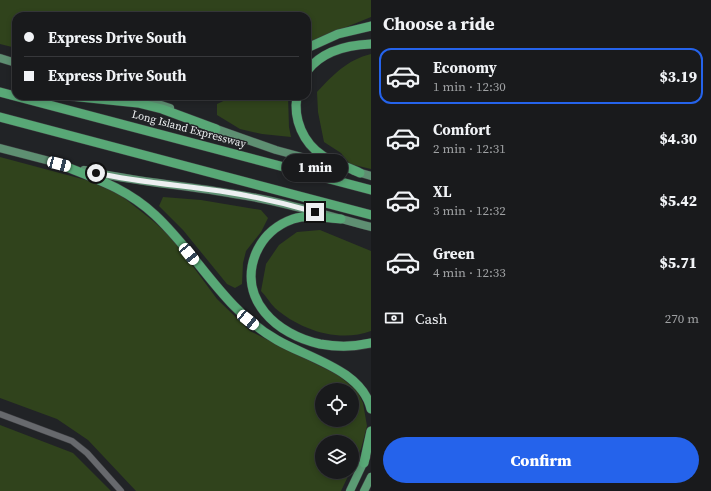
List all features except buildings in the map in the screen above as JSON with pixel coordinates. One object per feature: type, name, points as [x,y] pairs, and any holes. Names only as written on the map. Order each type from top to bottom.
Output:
[{"type":"highway","points":[[311,46],[338,34],[371,26]]},
{"type":"highway","points":[[311,67],[319,59],[336,50],[350,46],[371,44]]},
{"type":"highway","points":[[0,88],[12,90]]},
{"type":"highway","name":"Long Island Expressway","points":[[0,92],[12,95]]},
{"type":"highway","name":"Long Island Expressway","points":[[30,100],[371,190]]},
{"type":"highway","points":[[109,100],[138,103],[162,109],[216,129]]},
{"type":"highway","points":[[297,100],[297,118],[301,130],[308,141],[322,155],[360,173]]},
{"type":"highway","points":[[0,117],[371,215]]},
{"type":"highway","points":[[59,164],[112,185],[142,204],[168,228],[222,294],[241,314],[270,336],[350,377],[363,391],[371,409]]},
{"type":"highway","points":[[341,219],[300,217],[286,222],[274,229],[260,244],[254,257],[251,273],[252,289],[257,302],[265,314],[295,336],[318,344],[334,346],[354,346],[371,343]]},
{"type":"highway","points":[[364,463],[371,431]]},
{"type":"highway","points":[[350,491],[371,446]]},
{"type":"highway","points":[[364,491],[371,478]]},
{"type":"main road","points":[[0,58],[12,62]]},
{"type":"main road","points":[[146,100],[173,109],[216,129],[276,150],[371,176]]},
{"type":"main road","points":[[0,148],[96,173],[127,179],[254,197],[371,226]]},
{"type":"street","points":[[0,414],[72,441],[87,453],[121,491]]},
{"type":"green space","points":[[0,0],[371,0],[371,17],[311,41],[311,12],[12,12],[12,47],[0,44]]},
{"type":"green space","points":[[371,54],[371,169],[350,164],[341,153],[324,142],[318,112],[317,92],[341,68],[355,60]]},
{"type":"green space","points":[[226,100],[288,100],[289,127],[291,137],[262,134],[240,129],[217,115],[217,104]]},
{"type":"green space","points":[[0,157],[86,180],[119,194],[172,238],[217,299],[250,331],[338,375],[348,383],[315,383],[315,427],[359,427],[359,395],[363,403],[367,426],[359,453],[359,435],[315,435],[315,479],[347,479],[341,491],[136,491],[88,440],[57,419],[0,398]]},
{"type":"green space","points":[[163,197],[201,200],[261,210],[268,218],[261,232],[246,251],[243,263],[242,284],[235,288],[227,284],[183,230],[159,206]]},
{"type":"green space","points":[[320,230],[371,251],[371,331],[346,336],[333,335],[308,328],[285,316],[275,308],[261,291],[266,264],[279,245],[297,232]]},
{"type":"green space","points":[[0,425],[73,453],[111,491],[0,491]]},
{"type":"route","points":[[96,173],[158,184],[219,191],[271,201],[315,212]]}]
